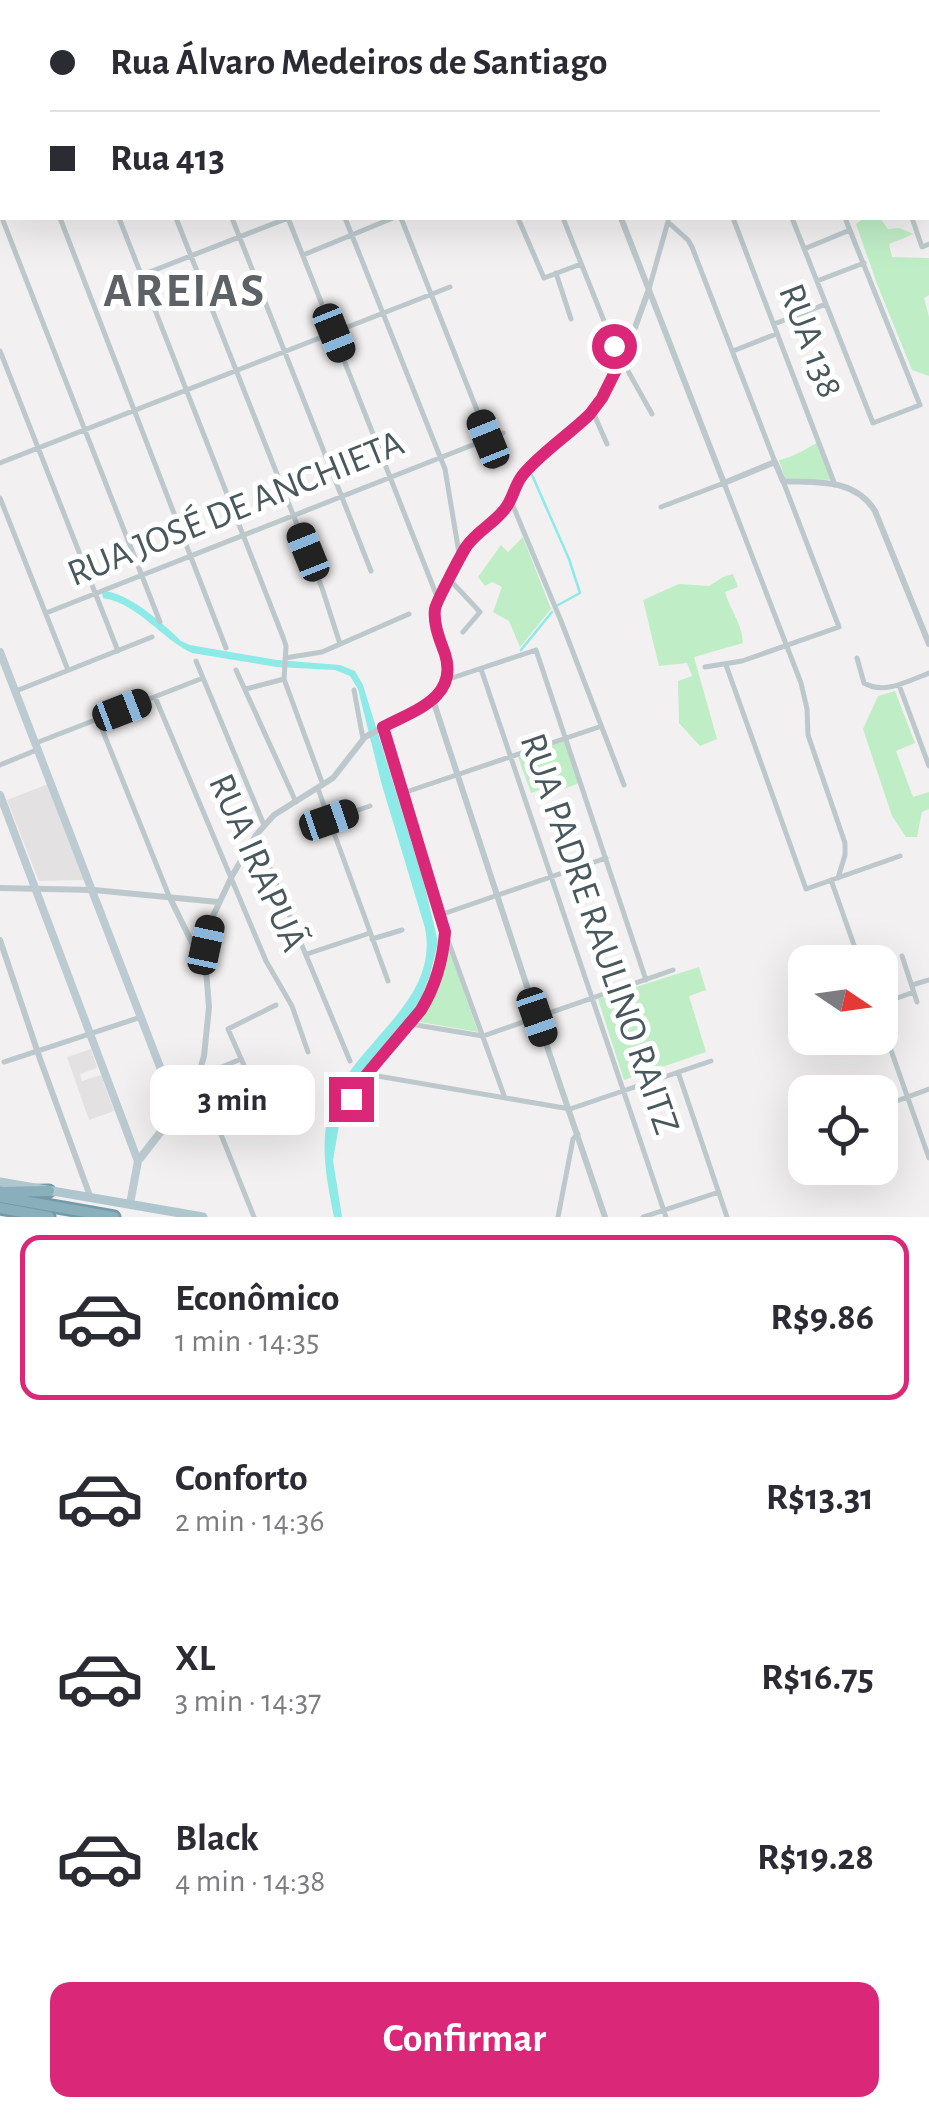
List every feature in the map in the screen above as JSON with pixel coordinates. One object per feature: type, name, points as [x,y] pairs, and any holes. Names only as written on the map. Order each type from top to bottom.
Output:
[{"type":"highway","points":[[0,1194],[49,1191]]},
{"type":"highway","points":[[0,1194],[114,1217]]},
{"type":"highway","points":[[0,1208],[49,1217]]},
{"type":"main road","points":[[0,652],[178,1111],[138,1161],[130,1204]]},
{"type":"main road","points":[[0,796],[138,1161]]},
{"type":"main road","points":[[0,1182],[203,1217]]},
{"type":"street","points":[[3,220],[160,622]]},
{"type":"street","points":[[61,220],[226,648]]},
{"type":"street","points":[[120,220],[285,642],[284,676],[329,820],[388,982]]},
{"type":"street","points":[[177,220],[322,588],[340,644]]},
{"type":"street","points":[[233,220],[371,572]]},
{"type":"street","points":[[142,275],[283,220]]},
{"type":"street","points":[[289,220],[438,599]]},
{"type":"street","points":[[347,220],[440,458],[460,559]]},
{"type":"street","points":[[302,255],[388,220]]},
{"type":"street","points":[[402,220],[488,439]]},
{"type":"street","points":[[519,220],[544,278],[581,264]]},
{"type":"street","points":[[563,220],[621,360],[652,414]]},
{"type":"street","points":[[622,220],[804,692],[808,735],[845,842],[844,862],[835,879],[855,945]]},
{"type":"street","points":[[178,1111],[198,1078],[204,1056],[208,1026],[206,945],[218,902],[232,876],[274,814],[336,775],[365,737],[433,700],[446,680],[447,662],[435,618],[438,599],[475,536],[511,501],[522,476],[593,412],[638,324],[668,220]]},
{"type":"street","points":[[668,220],[690,242],[839,627],[726,665],[705,667]]},
{"type":"street","name":"RUA 138","points":[[735,220],[835,485]]},
{"type":"street","points":[[793,220],[872,423],[920,406],[848,220]]},
{"type":"street","points":[[913,220],[926,245]]},
{"type":"street","points":[[804,249],[850,230]]},
{"type":"street","points":[[817,282],[864,263]]},
{"type":"street","points":[[556,273],[571,319]]},
{"type":"street","points":[[0,463],[450,288]]},
{"type":"street","points":[[774,324],[826,304]]},
{"type":"street","points":[[733,351],[777,333]]},
{"type":"street","points":[[0,351],[118,651]]},
{"type":"street","points":[[593,412],[607,444]]},
{"type":"street","name":"RUA JOSÉ DE ANCHIETA","points":[[46,613],[503,433]]},
{"type":"street","points":[[661,508],[775,462]]},
{"type":"street","points":[[783,481],[835,485],[862,494],[876,510],[929,644]]},
{"type":"street","points":[[0,498],[68,670]]},
{"type":"street","points":[[511,501],[624,784]]},
{"type":"street","points":[[0,524],[9,521]]},
{"type":"street","points":[[450,580],[480,612],[463,632]]},
{"type":"street","points":[[285,660],[314,654],[409,614]]},
{"type":"street","points":[[16,691],[152,637]]},
{"type":"street","points":[[446,680],[536,650],[646,980]]},
{"type":"street","points":[[858,658],[866,686],[885,689],[929,674]]},
{"type":"street","points":[[196,661],[264,825]]},
{"type":"street","points":[[726,665],[806,889],[900,856]]},
{"type":"street","name":"RUA PADRE RAULINO RAITZ","points":[[481,669],[664,1214]]},
{"type":"street","points":[[236,670],[296,802]]},
{"type":"street","points":[[246,689],[284,676]]},
{"type":"street","points":[[0,765],[98,719],[203,678]]},
{"type":"street","points":[[899,684],[929,766]]},
{"type":"street","points":[[354,690],[365,737]]},
{"type":"street","name":"RUA IRAPUÃ","points":[[155,697],[266,961],[292,1006],[308,1052]]},
{"type":"street","points":[[433,700],[606,1217]]},
{"type":"street","points":[[98,719],[169,896],[206,971]]},
{"type":"street","points":[[403,793],[600,726]]},
{"type":"street","points":[[381,728],[445,932],[505,1098]]},
{"type":"street","points":[[329,820],[370,806]]},
{"type":"street","points":[[256,836],[350,1061]]},
{"type":"street","points":[[440,915],[606,858]]},
{"type":"street","points":[[0,888],[94,890],[218,902]]},
{"type":"street","points":[[307,954],[402,930]]},
{"type":"street","points":[[351,1099],[366,1074],[421,1010],[441,963],[445,932]]},
{"type":"street","points":[[0,940],[90,1198]]},
{"type":"street","points":[[902,956],[918,1002]]},
{"type":"street","points":[[410,1024],[483,1036],[674,970]]},
{"type":"street","points":[[898,996],[929,980]]},
{"type":"street","points":[[261,1104],[228,1030],[276,1005]]},
{"type":"street","points":[[4,1062],[141,1017]]},
{"type":"street","points":[[893,1055],[929,1158]]},
{"type":"street","points":[[198,1078],[241,1059]]},
{"type":"street","points":[[366,1074],[570,1109],[711,1061]]},
{"type":"street","points":[[678,1072],[728,1217]]},
{"type":"street","points":[[198,1078],[254,1217]]},
{"type":"street","points":[[898,1101],[929,1089]]},
{"type":"street","points":[[558,1217],[573,1139],[578,1134]]},
{"type":"street","points":[[643,1217],[664,1214],[719,1192]]},
{"type":"shaded area","points":[[48,784],[86,880],[39,881],[7,800]]},
{"type":"shaded area","points":[[91,1049],[97,1068],[80,1074],[82,1081],[101,1075],[114,1111],[89,1120],[67,1057]]},
{"type":"green space","points":[[861,220],[881,220],[888,229],[899,228],[914,234],[889,244],[892,257],[929,258],[929,295],[924,298],[929,317],[929,376],[912,370],[856,224]]},
{"type":"green space","points":[[817,443],[831,480],[785,478],[779,460]]},
{"type":"green space","points":[[523,537],[551,609],[520,647],[509,621],[493,612],[502,587],[492,582],[485,586],[478,577],[501,545],[508,552]]},
{"type":"green space","points":[[733,574],[738,587],[725,592],[743,643],[694,657],[717,739],[700,746],[679,723],[678,681],[692,676],[687,663],[659,666],[643,600],[679,584],[709,586]]},
{"type":"green space","points":[[895,691],[915,743],[896,751],[913,797],[929,792],[929,809],[922,812],[917,837],[906,837],[892,816],[863,729],[878,696]]},
{"type":"green space","points":[[564,741],[579,783],[559,791],[556,784],[531,793],[518,757]]},
{"type":"green space","points":[[447,950],[478,1032],[420,1022],[431,1004]]},
{"type":"green space","points":[[699,967],[706,990],[689,996],[706,1052],[624,1080],[598,999]]},
{"type":"water","points":[[106,591],[136,604],[190,645],[277,660],[340,665],[355,671],[363,685],[424,883],[438,942],[418,1006],[362,1072],[342,1108],[333,1160],[342,1217],[334,1217],[327,1177],[325,1136],[330,1109],[341,1085],[407,1001],[426,955],[425,928],[358,689],[350,676],[335,670],[277,667],[192,653],[128,607],[103,598]]},
{"type":"waterway","points":[[532,475],[580,593],[558,605]]},
{"type":"waterway","points":[[521,650],[552,612]]},
{"type":"district","name":"AREIAS","points":[[185,292]]},
{"type":"route","points":[[351,1099],[361,1081],[428,999],[441,963],[445,932],[383,727],[440,693],[448,667],[436,626],[438,599],[464,550],[508,506],[522,476],[599,404],[621,360],[614,346]]}]
